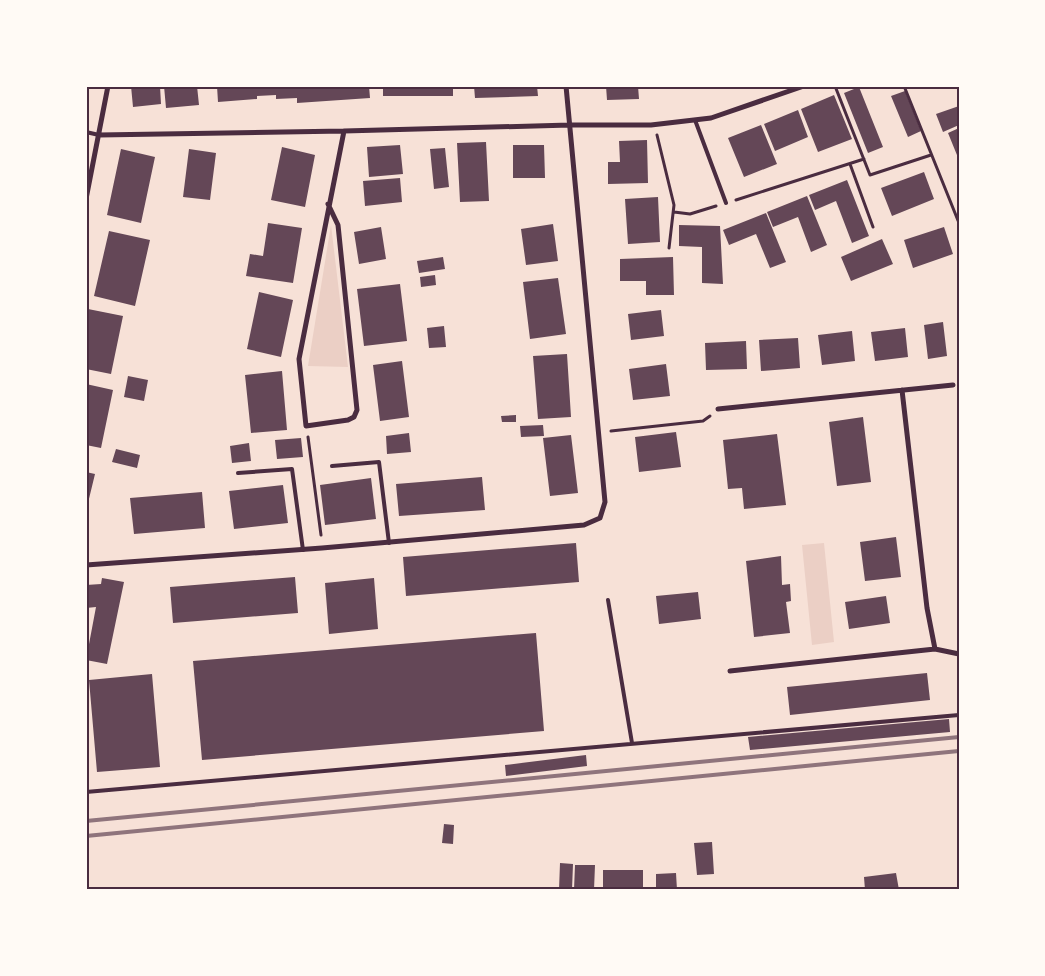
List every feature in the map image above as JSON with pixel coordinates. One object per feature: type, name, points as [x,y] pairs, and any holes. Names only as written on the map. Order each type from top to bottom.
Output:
[{"type":"street","points":[[86,199],[108,86]]},
{"type":"street","points":[[86,565],[303,550],[584,525],[600,518],[605,502],[566,86]]},
{"type":"street","points":[[99,135],[570,125],[654,125],[720,115],[804,86]]},
{"type":"street","points":[[328,204],[338,224],[357,410],[354,417],[348,420],[306,426],[299,359],[328,204],[344,131]]},
{"type":"street","points":[[718,410],[953,385]]},
{"type":"street","points":[[902,390],[927,608],[935,649]]},
{"type":"street","points":[[730,671],[935,649],[959,654]]},
{"type":"lane","points":[[695,120],[726,203]]},
{"type":"lane","points":[[86,132],[99,135]]},
{"type":"lane","points":[[332,466],[379,462],[389,542]]},
{"type":"lane","points":[[238,473],[292,468],[303,550]]},
{"type":"lane","points":[[608,600],[632,743]]},
{"type":"lane","points":[[86,792],[959,715]]},
{"type":"path","points":[[835,86],[870,174],[931,155]]},
{"type":"path","points":[[904,86],[959,223]]},
{"type":"path","points":[[654,125],[674,205],[669,248]]},
{"type":"path","points":[[674,212],[690,214],[864,159]]},
{"type":"path","points":[[850,164],[873,227]]},
{"type":"path","points":[[597,432],[703,421],[718,410]]},
{"type":"path","points":[[306,426],[322,548]]},
{"type":"shaded area","points":[[331,225],[348,367],[308,366]]},
{"type":"shaded area","points":[[824,543],[834,642],[812,645],[802,545]]},
{"type":"building","points":[[131,86],[160,86],[161,104],[133,107]]},
{"type":"building","points":[[164,86],[197,86],[199,105],[166,108]]},
{"type":"building","points":[[217,86],[369,86],[370,98],[297,103],[297,98],[276,99],[276,95],[257,96],[257,99],[218,102]]},
{"type":"building","points":[[383,86],[453,86],[453,96],[383,96]]},
{"type":"building","points":[[474,86],[537,86],[538,96],[475,98]]},
{"type":"building","points":[[606,86],[638,86],[639,99],[607,100]]},
{"type":"building","points":[[859,87],[883,147],[868,153],[844,93]]},
{"type":"building","points":[[905,91],[921,131],[908,137],[891,96]]},
{"type":"building","points":[[834,95],[852,139],[818,152],[801,109]]},
{"type":"building","points":[[959,106],[959,125],[943,132],[936,114]]},
{"type":"building","points":[[798,110],[808,137],[775,151],[764,124]]},
{"type":"building","points":[[761,125],[777,164],[744,177],[728,138]]},
{"type":"building","points":[[959,128],[959,160],[948,133]]},
{"type":"building","points":[[647,140],[648,183],[608,184],[608,162],[620,162],[619,141]]},
{"type":"building","points":[[486,142],[489,201],[460,202],[457,143]]},
{"type":"building","points":[[400,145],[403,174],[369,177],[367,147]]},
{"type":"building","points":[[513,145],[544,145],[545,178],[513,178]]},
{"type":"building","points":[[282,147],[315,155],[305,207],[271,200]]},
{"type":"building","points":[[445,148],[449,187],[434,189],[430,149]]},
{"type":"building","points":[[121,149],[155,157],[141,223],[107,215]]},
{"type":"building","points":[[189,149],[216,153],[210,200],[183,197]]},
{"type":"building","points":[[924,172],[934,199],[892,216],[881,188]]},
{"type":"building","points":[[400,178],[402,202],[365,206],[363,181]]},
{"type":"building","points":[[847,180],[869,236],[852,243],[836,201],[815,210],[809,195]]},
{"type":"building","points":[[807,196],[827,245],[811,252],[798,217],[773,227],[767,212]]},
{"type":"building","points":[[658,197],[660,242],[628,244],[625,199]]},
{"type":"building","points":[[766,213],[786,262],[770,268],[756,234],[729,245],[723,230]]},
{"type":"building","points":[[268,223],[302,228],[293,283],[246,276],[250,254],[263,256]]},
{"type":"building","points":[[553,224],[558,261],[526,265],[521,229]]},
{"type":"building","points":[[679,225],[720,226],[723,284],[702,283],[702,247],[679,246]]},
{"type":"building","points":[[381,227],[386,259],[359,264],[354,232]]},
{"type":"building","points":[[944,227],[953,254],[913,268],[904,240]]},
{"type":"building","points":[[109,231],[150,240],[135,306],[94,296]]},
{"type":"building","points":[[882,239],[893,264],[851,281],[841,257]]},
{"type":"building","points":[[443,257],[445,269],[419,273],[417,261]]},
{"type":"building","points":[[673,257],[674,295],[646,295],[646,281],[620,281],[620,259]]},
{"type":"building","points":[[435,275],[436,285],[421,287],[420,277]]},
{"type":"building","points":[[558,278],[566,334],[530,339],[523,282]]},
{"type":"building","points":[[400,284],[407,341],[364,346],[357,289]]},
{"type":"building","points":[[259,292],[293,300],[281,357],[247,349]]},
{"type":"building","points":[[88,309],[123,316],[111,374],[86,369]]},
{"type":"building","points":[[661,310],[664,336],[631,340],[628,314]]},
{"type":"building","points":[[943,322],[947,356],[928,359],[924,325]]},
{"type":"building","points":[[444,326],[446,347],[429,348],[427,328]]},
{"type":"building","points":[[905,328],[908,357],[875,361],[871,332]]},
{"type":"building","points":[[852,331],[855,361],[822,365],[818,335]]},
{"type":"building","points":[[798,338],[800,368],[761,371],[759,340]]},
{"type":"building","points":[[746,341],[747,369],[706,370],[705,343]]},
{"type":"building","points":[[567,354],[571,417],[538,419],[533,356]]},
{"type":"building","points":[[402,361],[409,417],[380,421],[373,365]]},
{"type":"building","points":[[666,364],[670,396],[633,400],[629,369]]},
{"type":"building","points":[[282,371],[287,430],[251,433],[245,375]]},
{"type":"building","points":[[128,376],[148,380],[144,401],[124,397]]},
{"type":"building","points":[[86,384],[113,390],[101,448],[86,445]]},
{"type":"building","points":[[516,415],[516,422],[502,422],[501,416]]},
{"type":"building","points":[[863,417],[871,482],[837,486],[829,422]]},
{"type":"building","points":[[543,425],[544,436],[521,437],[520,426]]},
{"type":"building","points":[[676,432],[681,467],[639,472],[635,437]]},
{"type":"building","points":[[409,433],[411,452],[387,454],[386,436]]},
{"type":"building","points":[[777,434],[786,505],[744,509],[742,488],[728,489],[723,440]]},
{"type":"building","points":[[571,435],[578,493],[550,496],[543,438]]},
{"type":"building","points":[[301,438],[303,457],[277,459],[275,440]]},
{"type":"building","points":[[249,443],[251,461],[232,463],[230,446]]},
{"type":"building","points":[[116,449],[140,455],[137,468],[112,462]]},
{"type":"building","points":[[86,472],[95,474],[87,507],[86,507]]},
{"type":"building","points":[[482,477],[485,510],[399,516],[396,484]]},
{"type":"building","points":[[371,478],[376,519],[325,525],[320,485]]},
{"type":"building","points":[[283,485],[288,523],[234,529],[229,491]]},
{"type":"building","points":[[202,492],[205,528],[134,534],[130,498]]},
{"type":"building","points":[[896,537],[901,577],[865,581],[860,542]]},
{"type":"building","points":[[576,543],[579,582],[406,596],[403,557]]},
{"type":"building","points":[[781,556],[782,585],[790,584],[791,601],[786,602],[790,633],[754,637],[746,561]]},
{"type":"building","points":[[295,577],[298,613],[173,623],[170,587]]},
{"type":"building","points":[[102,578],[124,582],[107,664],[86,660],[96,607],[86,608],[86,585],[101,584]]},
{"type":"building","points":[[374,578],[378,629],[329,634],[325,583]]},
{"type":"building","points":[[698,592],[701,619],[659,624],[656,596]]},
{"type":"building","points":[[886,596],[890,623],[849,629],[845,602]]},
{"type":"building","points":[[536,633],[544,731],[202,760],[193,661]]},
{"type":"building","points":[[927,673],[930,700],[790,715],[787,687]]},
{"type":"building","points":[[152,674],[160,767],[97,772],[89,680]]},
{"type":"building","points":[[949,719],[950,732],[750,750],[748,737]]},
{"type":"building","points":[[586,755],[587,766],[506,776],[505,765]]},
{"type":"building","points":[[444,824],[454,825],[453,844],[442,843]]},
{"type":"building","points":[[712,842],[714,874],[697,875],[694,843]]},
{"type":"building","points":[[560,863],[573,864],[572,890],[559,890]]},
{"type":"building","points":[[575,865],[595,865],[594,890],[574,890]]},
{"type":"building","points":[[603,870],[643,870],[643,890],[603,890]]},
{"type":"building","points":[[676,873],[677,890],[656,890],[656,874]]},
{"type":"building","points":[[896,873],[899,890],[865,890],[864,877]]},
{"type":"railway","points":[[86,821],[959,737]]},
{"type":"railway","points":[[86,836],[959,751]]}]
